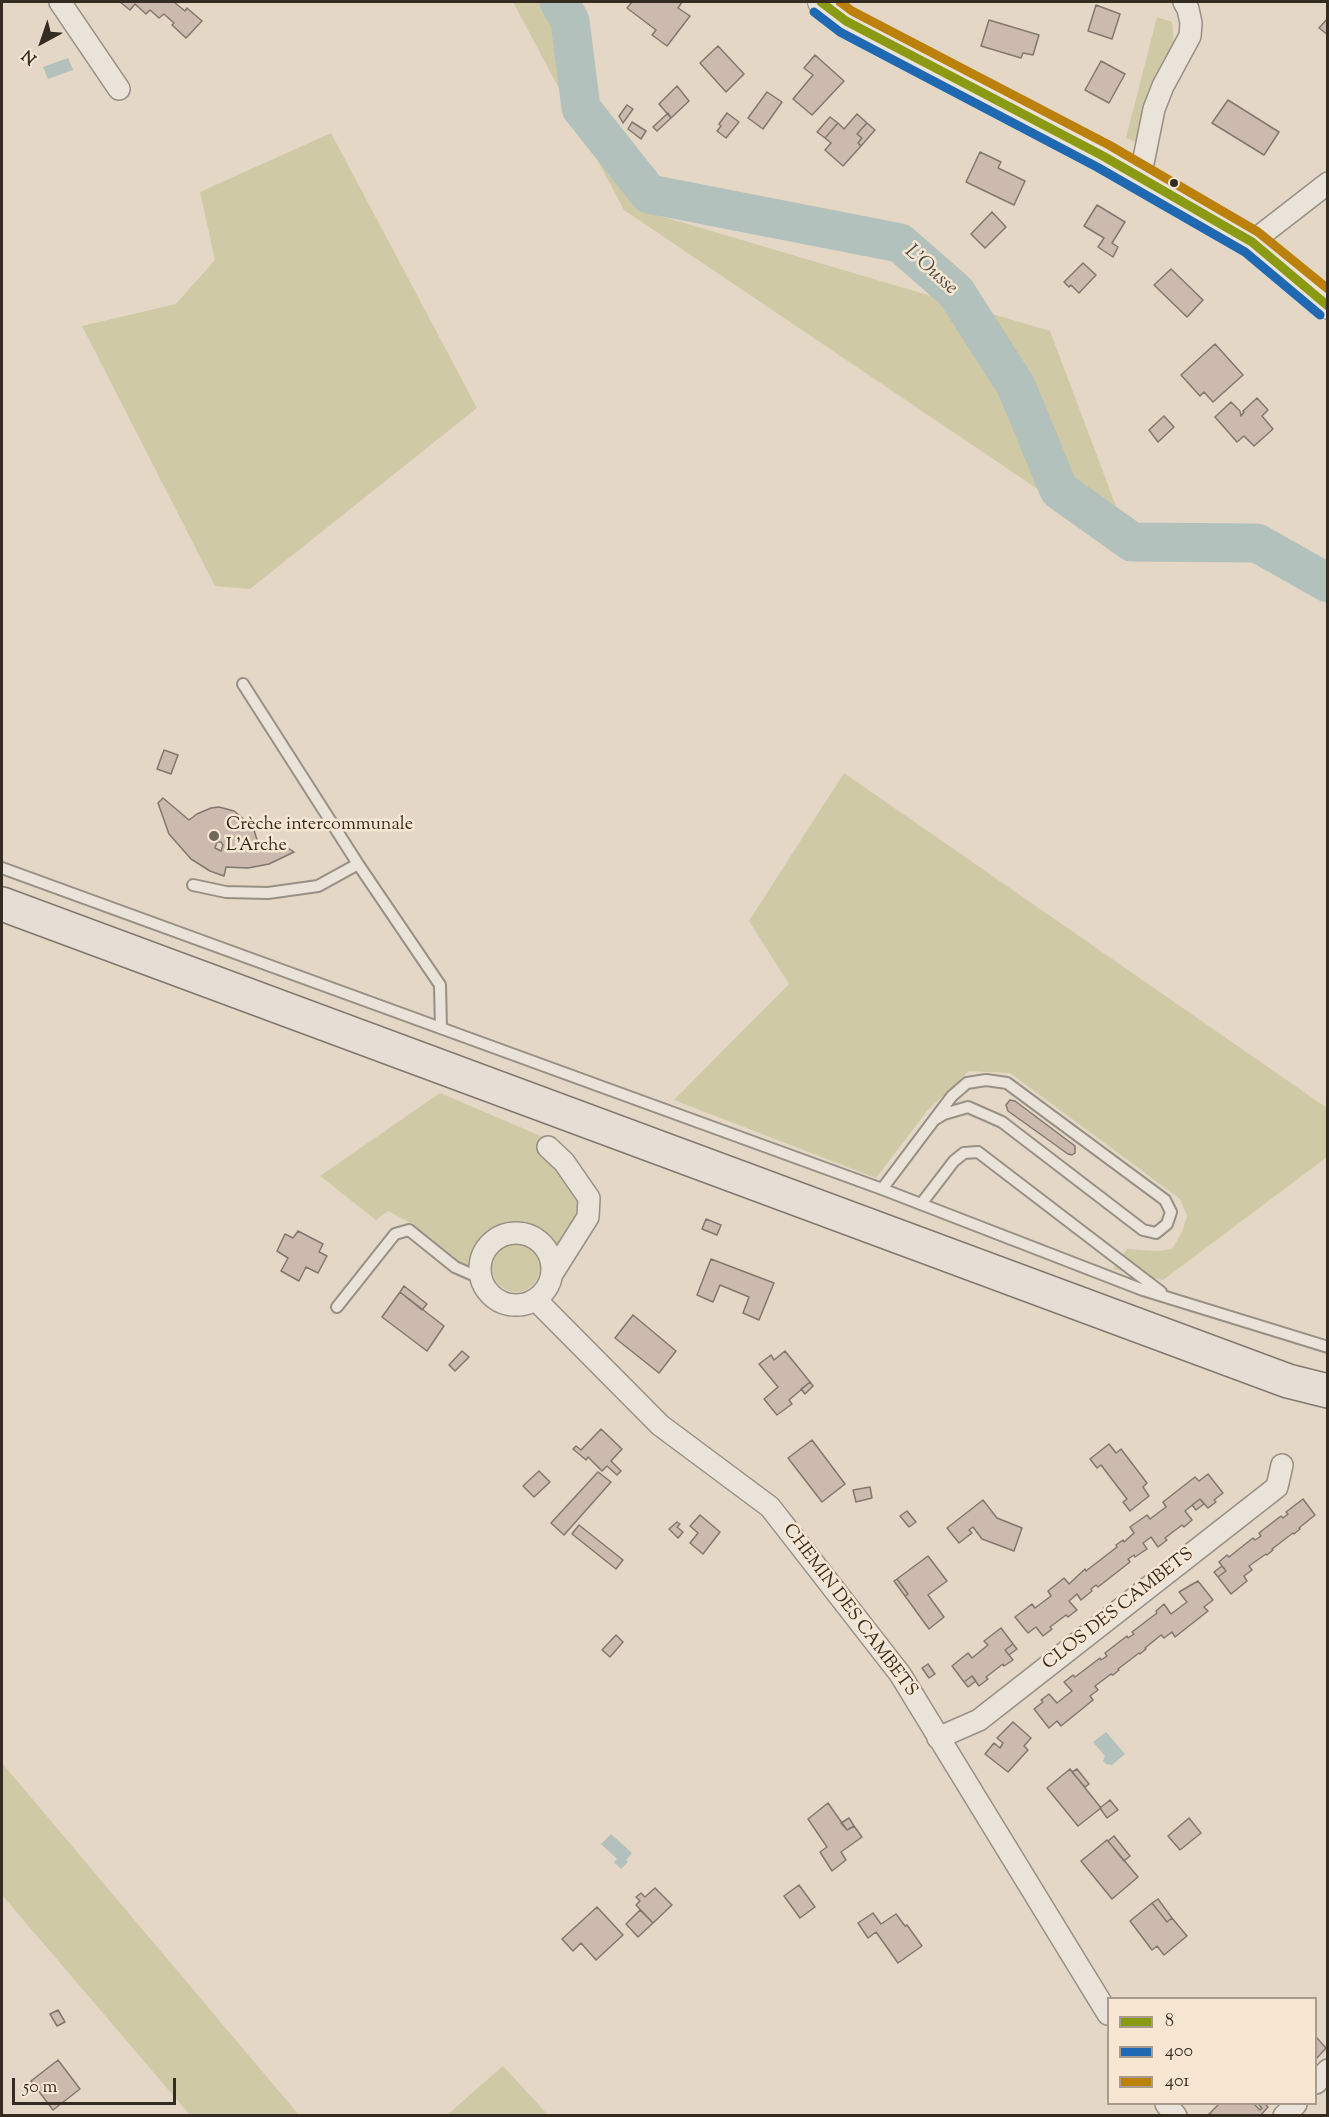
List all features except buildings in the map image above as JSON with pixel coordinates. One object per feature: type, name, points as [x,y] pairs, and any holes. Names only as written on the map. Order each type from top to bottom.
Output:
[{"type":"main road","points":[[2,904],[1288,1381],[1328,1391]]},
{"type":"street","points":[[60,2],[119,89]]},
{"type":"street","points":[[821,2],[846,21],[1103,156],[1252,242],[1328,306]]},
{"type":"street","points":[[1140,178],[1154,109],[1163,86],[1190,36],[1191,23],[1184,2]]},
{"type":"street","points":[[1252,242],[1328,183]]},
{"type":"street","points":[[548,1147],[564,1162],[589,1198],[588,1217],[552,1274],[549,1284],[536,1300],[525,1305],[514,1306],[502,1303],[492,1297],[480,1278],[480,1265],[491,1243],[502,1236],[514,1233],[538,1240],[547,1250],[552,1261],[552,1274]]},
{"type":"street","name":"CHEMIN DES CAMBETS","points":[[536,1300],[660,1425],[770,1507],[900,1674],[1107,2012]]},
{"type":"street","name":"CLOS DES CAMBETS","points":[[938,1738],[979,1720],[1277,1487],[1282,1465]]},
{"type":"street","points":[[1317,2082],[1328,2070]]},
{"type":"lane","points":[[243,684],[358,864],[440,985],[441,1028]]},
{"type":"lane","points":[[193,885],[226,892],[268,893],[318,886],[358,864]]},
{"type":"lane","points":[[2,868],[882,1189],[1143,1290],[1328,1347]]},
{"type":"lane","points":[[882,1189],[952,1096],[967,1083],[986,1080],[1007,1083],[1165,1200],[1171,1212],[1167,1224],[1156,1233],[1143,1230],[1002,1122],[968,1107],[944,1114],[934,1120]]},
{"type":"lane","points":[[921,1204],[954,1161],[964,1152],[978,1152],[1168,1298]]},
{"type":"lane","points":[[338,1307],[395,1234],[409,1230],[455,1267],[480,1278]]},
{"type":"shaded area","points":[[513,2],[548,2],[657,215],[1050,331],[1134,554],[624,210]]},
{"type":"shaded area","points":[[1157,17],[1172,22],[1174,44],[1147,97],[1136,142],[1126,138]]},
{"type":"shaded area","points":[[68,58],[73,70],[48,79],[43,67]]},
{"type":"shaded area","points":[[331,133],[477,408],[250,589],[215,586],[82,326],[176,304],[215,260],[200,192]]},
{"type":"shaded area","points":[[844,773],[1327,1108],[1327,1157],[1163,1280],[1113,1269],[1127,1249],[1158,1251],[1172,1249],[1182,1232],[1187,1216],[1180,1199],[1010,1073],[969,1071],[927,1111],[876,1178],[674,1100],[789,984],[749,921]]},
{"type":"shaded area","points":[[440,1093],[550,1140],[572,1182],[584,1217],[555,1249],[539,1233],[524,1225],[503,1226],[486,1235],[479,1245],[476,1257],[466,1267],[407,1221],[388,1211],[376,1220],[320,1176]]},
{"type":"shaded area","points":[[516,1244],[533,1251],[540,1268],[533,1285],[516,1292],[499,1285],[492,1268],[499,1251]]},
{"type":"shaded area","points":[[1106,1732],[1125,1754],[1112,1765],[1103,1761],[1105,1756],[1093,1742]]},
{"type":"shaded area","points":[[2,1763],[299,2115],[190,2115],[2,1895]]},
{"type":"shaded area","points":[[611,1834],[632,1853],[626,1860],[628,1862],[621,1869],[614,1862],[617,1859],[601,1844]]},
{"type":"shaded area","points":[[503,2066],[548,2115],[447,2115]]},
{"type":"waterway","name":"L'Ousse","points":[[559,2],[570,21],[581,108],[649,194],[900,243],[956,292],[1016,386],[1059,490],[1132,542],[1257,543],[1328,583]]},
{"type":"transit line","name":"8","points":[[821,2],[846,21],[1103,156],[1252,242],[1328,306]]},
{"type":"transit line","name":"401","points":[[840,2],[852,11],[1109,145],[1258,232],[1328,289]]},
{"type":"transit line","name":"400","points":[[814,12],[840,32],[1097,167],[1245,252],[1320,315]]},
{"type":"place","name":"Crèche intercommunale L'Arche","points":[[214,836]]}]
